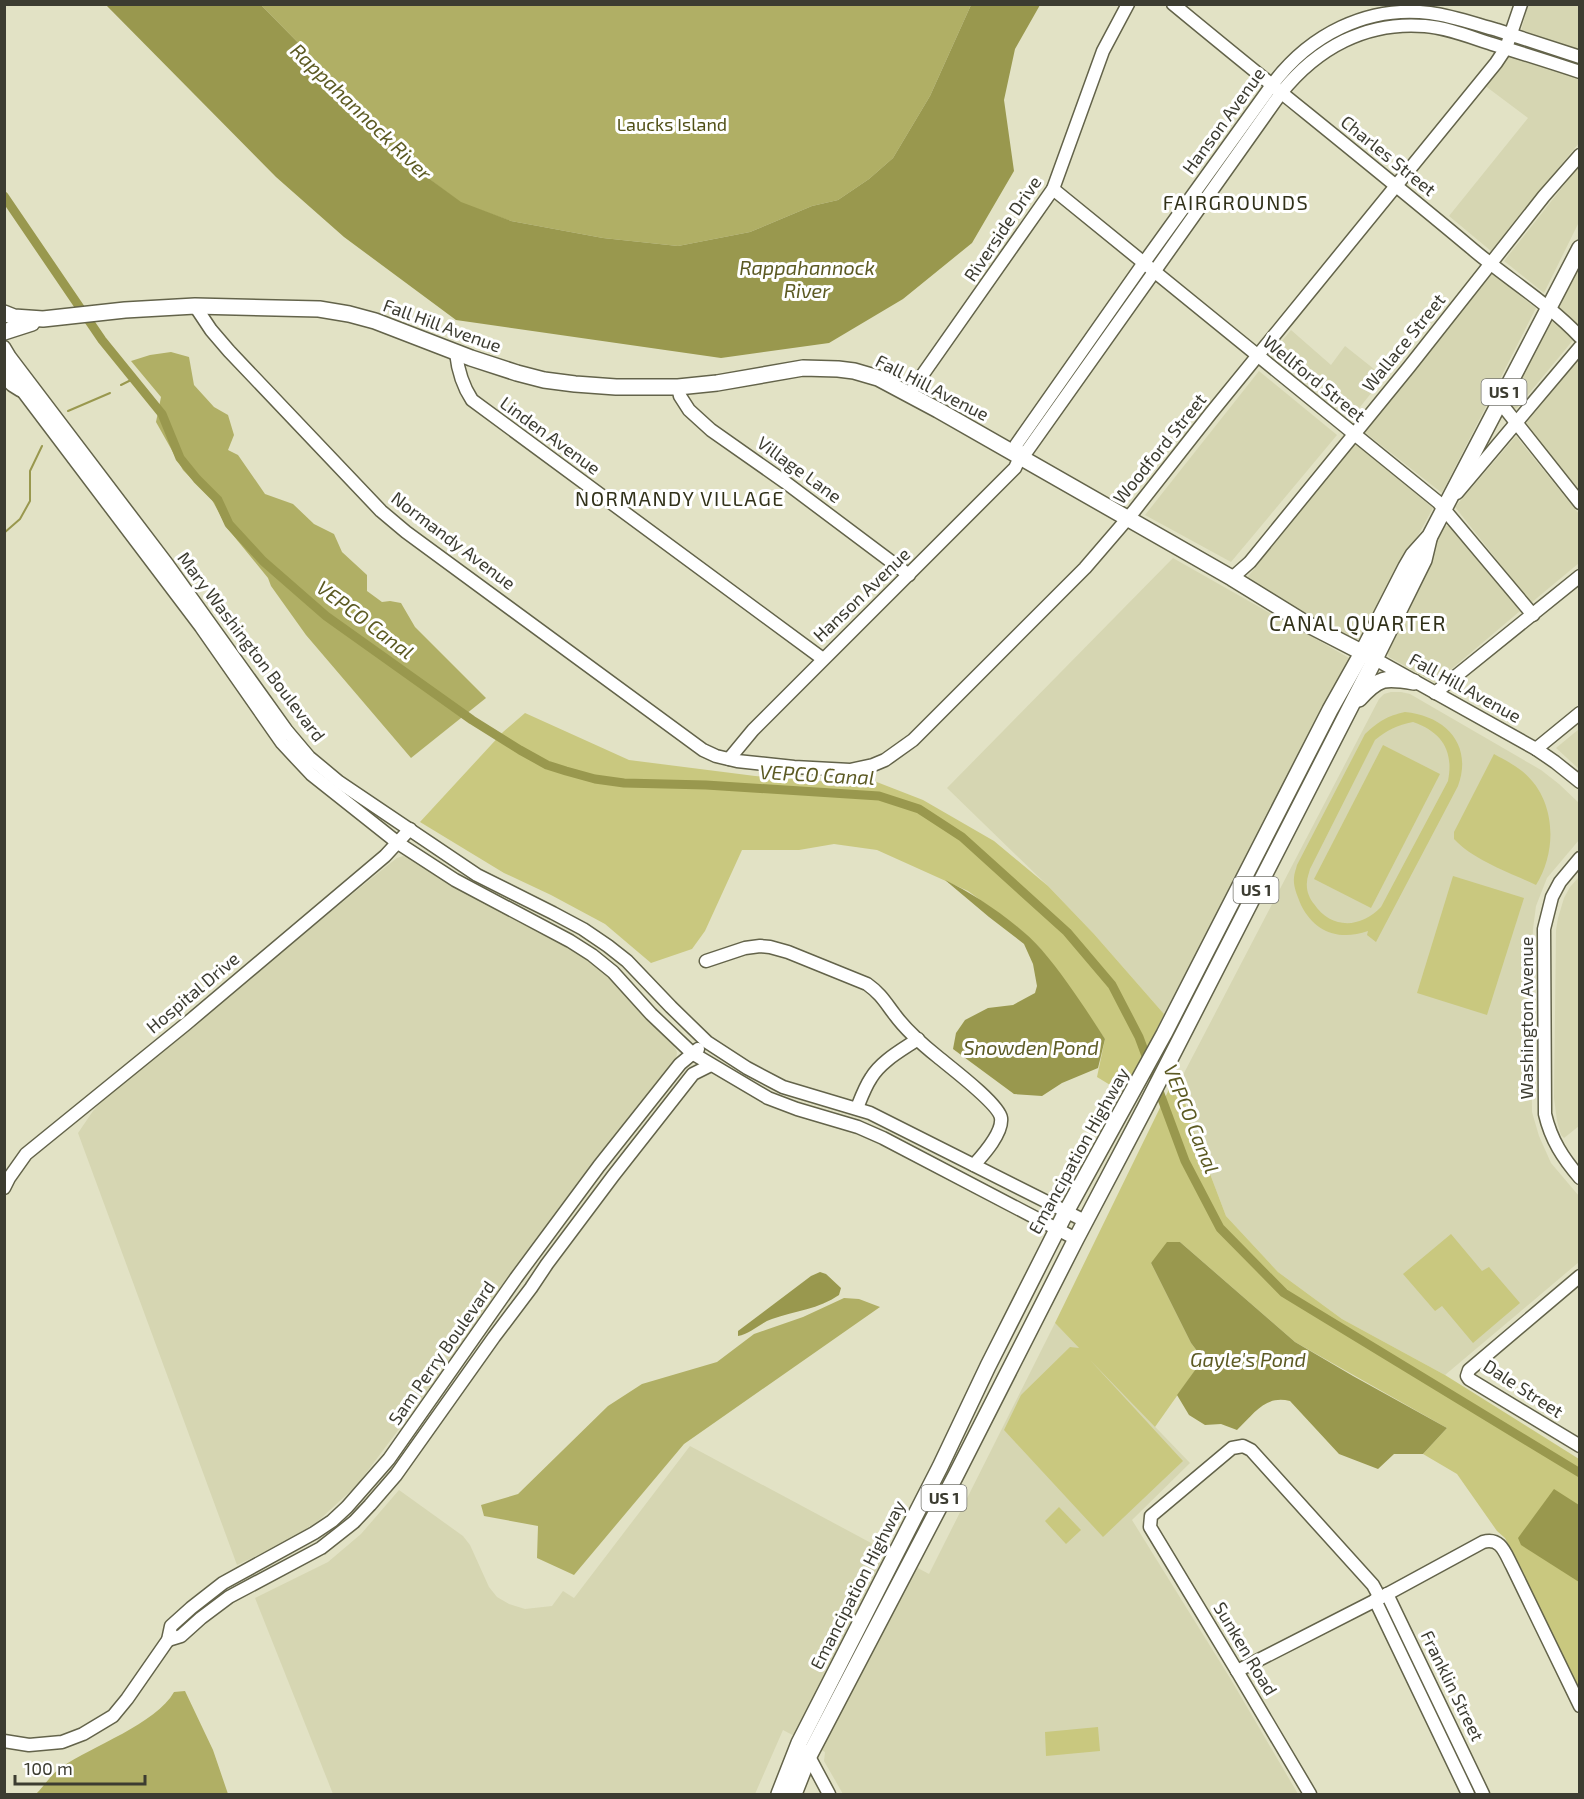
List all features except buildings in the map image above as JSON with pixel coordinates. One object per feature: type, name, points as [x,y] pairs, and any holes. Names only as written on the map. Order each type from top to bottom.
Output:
[{"type":"main road","name":"Emancipation Highway","points":[[778,1794],[951,1485],[1345,715],[1406,567],[1413,555],[1430,536],[1580,249]]},
{"type":"main road","name":"Fall Hill Avenue","points":[[4,314],[14,317],[48,318],[195,306],[319,309],[349,314],[382,324],[456,352],[543,380],[616,387],[678,387],[717,383],[780,371],[817,368],[854,371],[878,378],[909,394],[1020,456],[1305,623],[1368,656]]},
{"type":"main road","name":"Fall Hill Avenue","points":[[4,332],[48,318]]},
{"type":"main road","points":[[4,375],[21,388]]},
{"type":"main road","name":"Emancipation Highway","points":[[794,1794],[802,1749],[988,1366],[1066,1212],[1164,1034],[1279,809],[1368,656]]},
{"type":"main road","points":[[1345,715],[1369,688],[1380,681],[1392,678],[1414,682]]},
{"type":"street","name":"Riverside Drive","points":[[909,394],[1053,189],[1103,51],[1128,4]]},
{"type":"street","name":"Charles Street","points":[[1173,4],[1491,264],[1548,307],[1580,337]]},
{"type":"street","name":"Woodford Street","points":[[729,759],[794,767],[850,770],[873,765],[894,755],[924,730],[1060,594],[1127,519],[1496,63],[1506,48],[1521,4]]},
{"type":"street","name":"Hanson Avenue","points":[[729,759],[753,730],[1015,468],[1020,456],[1027,451],[1154,273],[1297,56],[1318,40],[1347,24],[1377,15],[1402,12],[1431,13],[1459,19],[1580,57]]},
{"type":"street","name":"Hanson Avenue","points":[[1020,456],[1016,445],[1143,264],[1277,89],[1325,51],[1348,39],[1378,29],[1410,26],[1436,27],[1580,72]]},
{"type":"street","name":"Wallace Street","points":[[1232,579],[1250,562],[1544,196],[1580,155]]},
{"type":"street","name":"Wellford Street","points":[[1053,189],[1444,508],[1533,615]]},
{"type":"street","name":"Normandy Avenue","points":[[195,306],[229,351],[381,511],[406,532],[703,750],[729,759]]},
{"type":"street","name":"Mary Washington Boulevard","points":[[4,347],[168,566],[294,740],[309,757],[339,782],[477,875],[553,912],[608,946],[627,961],[707,1042],[747,1068],[783,1087],[857,1108],[1085,1221]]},
{"type":"street","points":[[1444,508],[1580,347]]},
{"type":"street","name":"Linden Avenue","points":[[456,352],[461,380],[472,400],[823,659]]},
{"type":"street","name":"Mary Washington Boulevard","points":[[4,366],[18,381],[201,627],[285,746],[311,774],[398,843],[455,880],[592,955],[613,972],[651,1014],[692,1053],[711,1065],[768,1098],[858,1127],[883,1138],[1076,1239]]},
{"type":"street","name":"Village Lane","points":[[678,387],[680,396],[689,410],[711,430],[777,476],[909,575]]},
{"type":"street","points":[[1499,401],[1580,503]]},
{"type":"street","points":[[1435,693],[1580,576]]},
{"type":"street","name":"Fall Hill Avenue","points":[[1368,656],[1536,749],[1580,782]]},
{"type":"street","points":[[1536,749],[1580,713]]},
{"type":"street","name":"Hospital Drive","points":[[4,1188],[26,1154],[186,1024],[398,843],[410,829]]},
{"type":"street","name":"Washington Avenue","points":[[1580,858],[1560,882],[1550,903],[1544,929],[1545,1114],[1548,1128],[1562,1157],[1580,1178]]},
{"type":"street","points":[[706,961],[745,948],[760,946],[788,952],[867,984],[884,999],[894,1015],[932,1053],[969,1082],[999,1114],[1000,1125],[990,1146],[974,1166]]},
{"type":"street","points":[[857,1108],[866,1086],[881,1065],[918,1039]]},
{"type":"street","name":"Sam Perry Boulevard","points":[[4,1741],[23,1745],[57,1743],[75,1738],[113,1716],[168,1640],[171,1626],[223,1582],[332,1521],[363,1490],[389,1459],[599,1166],[680,1064],[707,1042]]},
{"type":"street","name":"Sam Perry Boulevard","points":[[168,1640],[181,1636],[229,1597],[321,1548],[354,1522],[396,1475],[613,1176],[693,1074],[711,1065]]},
{"type":"street","name":"Dale Street","points":[[1580,1276],[1469,1370],[1467,1376],[1580,1446]]},
{"type":"street","name":"Sunken Road","points":[[1251,1450],[1243,1446],[1232,1448],[1153,1513],[1149,1521],[1150,1527],[1310,1794]]},
{"type":"street","name":"Franklin Street","points":[[1251,1450],[1373,1585],[1483,1794]]},
{"type":"street","points":[[1237,1671],[1483,1542],[1493,1541],[1502,1547],[1580,1706]]},
{"type":"street","name":"Franklin Street","points":[[1381,1597],[1468,1794]]},
{"type":"street","points":[[802,1749],[830,1794]]},
{"type":"shaded area","points":[[1528,5],[1579,5],[1579,50],[1521,31]]},
{"type":"shaded area","points":[[1509,56],[1579,76],[1579,143],[1491,251],[1449,216],[1528,118],[1484,85]]},
{"type":"shaded area","points":[[1579,166],[1579,222],[1544,293],[1504,261]]},
{"type":"shaded area","points":[[1579,264],[1579,327],[1557,306]]},
{"type":"shaded area","points":[[1492,274],[1536,308],[1442,493],[1363,431]]},
{"type":"shaded area","points":[[1550,320],[1574,339],[1517,408],[1512,409],[1509,403]]},
{"type":"shaded area","points":[[1291,330],[1331,365],[1345,346],[1384,377],[1352,417],[1273,352]]},
{"type":"shaded area","points":[[1579,359],[1579,489],[1525,424]]},
{"type":"shaded area","points":[[1259,371],[1337,435],[1231,562],[1145,515]]},
{"type":"shaded area","points":[[1516,436],[1579,514],[1579,563],[1531,603],[1455,507]]},
{"type":"shaded area","points":[[1354,443],[1433,508],[1363,636],[1358,639],[1351,638],[1246,579]]},
{"type":"shaded area","points":[[1444,526],[1449,526],[1520,611],[1435,683],[1389,657],[1386,650]]},
{"type":"shaded area","points":[[1173,558],[1351,659],[1164,1014],[1094,934],[1048,886],[947,788]]},
{"type":"shaded area","points":[[1391,692],[1410,694],[1541,770],[1579,803],[1579,840],[1547,878],[1536,906],[1531,987],[1532,1112],[1539,1136],[1551,1163],[1579,1196],[1579,1262],[1445,1375],[1342,1319],[1278,1272],[1226,1216],[1193,1129],[1182,1087],[1183,1075],[1379,699]]},
{"type":"shaded area","points":[[1405,712],[1433,719],[1452,735],[1459,746],[1462,758],[1462,771],[1458,786],[1376,942],[1367,935],[1368,931],[1338,935],[1313,922],[1301,905],[1294,881],[1297,865],[1365,734],[1388,717]],"holes":[[[1413,722],[1432,731],[1444,744],[1449,761],[1448,781],[1381,907],[1364,919],[1355,922],[1337,922],[1321,912],[1308,894],[1307,880],[1310,869],[1375,740],[1402,725]]]},
{"type":"shaded area","points":[[525,713],[629,760],[755,776],[833,782],[869,779],[923,800],[994,841],[1048,886],[1094,934],[1164,1014],[1135,1074],[1128,1076],[1120,1091],[1097,1077],[1105,1039],[1040,948],[1021,930],[968,891],[877,850],[834,844],[799,850],[742,850],[705,931],[692,949],[651,963],[605,924],[504,873],[420,822],[503,732]]},
{"type":"shaded area","points":[[1579,729],[1579,769],[1556,748]]},
{"type":"shaded area","points":[[1383,745],[1440,774],[1371,908],[1314,879]]},
{"type":"shaded area","points":[[1494,754],[1519,768],[1533,782],[1542,795],[1547,810],[1550,825],[1548,856],[1536,885],[1482,860],[1454,839],[1454,832]]},
{"type":"shaded area","points":[[403,856],[409,857],[564,943],[606,971],[674,1046],[677,1052],[676,1060],[357,1485],[317,1522],[286,1542],[237,1565],[78,1133],[93,1111],[112,1090],[388,865]]},
{"type":"shaded area","points":[[1453,876],[1524,898],[1487,1015],[1417,993]]},
{"type":"shaded area","points":[[1579,877],[1579,1126],[1564,1138],[1557,1121],[1554,1098],[1556,930],[1564,898]]},
{"type":"shaded area","points":[[1175,1077],[1182,1080],[1186,1107],[1193,1129],[1226,1216],[1278,1272],[1342,1319],[1445,1375],[1579,1459],[1579,1688],[1505,1538],[1497,1531],[1457,1474],[1423,1454],[1447,1428],[1295,1342],[1180,1242],[1151,1263],[1191,1343],[1203,1359],[1155,1427],[1090,1360],[1183,1461],[1103,1537],[1004,1430],[1021,1395],[1070,1347],[1079,1348],[1055,1323]]},
{"type":"shaded area","points":[[1451,1234],[1482,1271],[1489,1267],[1520,1303],[1473,1343],[1442,1306],[1435,1311],[1403,1274]]},
{"type":"shaded area","points":[[1055,1323],[1190,1463],[1132,1520],[1230,1678],[1298,1794],[843,1794],[824,1761],[825,1752],[783,1730],[755,1794],[333,1794],[255,1598],[328,1562],[361,1534],[399,1490],[463,1536],[470,1545],[489,1587],[497,1597],[525,1609],[552,1606],[563,1591],[574,1598],[690,1446],[929,1574]]},
{"type":"shaded area","points":[[1059,1507],[1081,1530],[1066,1544],[1045,1521]]},
{"type":"shaded area","points":[[1098,1727],[1100,1751],[1046,1756],[1045,1732]]},
{"type":"green space","name":"Laucks Island","points":[[261,5],[971,5],[930,96],[893,158],[869,179],[838,200],[812,206],[750,232],[678,246],[603,238],[511,221],[461,203],[416,169],[389,135]]},
{"type":"green space","points":[[171,352],[189,357],[194,385],[214,407],[228,415],[234,435],[228,450],[238,455],[265,494],[293,504],[314,524],[334,534],[342,552],[367,575],[367,591],[382,602],[401,603],[415,627],[486,698],[411,758],[306,635],[271,586],[268,578],[228,529],[212,500],[183,470],[156,422],[161,397],[131,361]]},
{"type":"green space","points":[[844,1298],[859,1299],[880,1307],[684,1444],[574,1575],[537,1558],[538,1526],[484,1516],[481,1505],[518,1494],[608,1406],[642,1384],[717,1362],[754,1334],[803,1317]]},
{"type":"green space","points":[[185,1691],[213,1750],[228,1794],[36,1794],[62,1767],[139,1724],[165,1704],[174,1692]]},
{"type":"water","name":"Rappahannock River","points":[[106,5],[261,5],[389,135],[416,169],[461,202],[511,221],[603,238],[678,246],[750,232],[812,206],[838,200],[869,179],[893,158],[930,96],[971,5],[1040,5],[1015,49],[1004,100],[1014,171],[972,243],[903,299],[829,343],[721,358],[456,320],[344,237],[276,177]]},
{"type":"water","name":"Snowden Pond","points":[[945,880],[983,901],[1009,920],[1032,939],[1050,960],[1105,1039],[1098,1068],[1062,1083],[1042,1096],[1014,1094],[953,1049],[956,1033],[965,1020],[988,1008],[1013,1005],[1035,993],[1037,986],[1033,964],[1024,944]]},
{"type":"water","name":"Gayle's Pond","points":[[1167,1242],[1180,1242],[1295,1342],[1447,1428],[1423,1454],[1394,1454],[1378,1469],[1339,1454],[1290,1401],[1267,1403],[1237,1430],[1221,1424],[1205,1425],[1189,1415],[1177,1395],[1203,1359],[1191,1343],[1151,1263]]},
{"type":"water","points":[[820,1272],[826,1274],[841,1288],[839,1295],[815,1307],[772,1319],[738,1336],[738,1331],[811,1276]]},
{"type":"water","points":[[1554,1489],[1579,1505],[1579,1582],[1521,1545],[1518,1538]]},
{"type":"waterway","name":"VEPCO Canal","points":[[4,196],[102,340],[162,414],[180,458],[218,500],[229,524],[263,561],[326,616],[472,720],[547,765],[595,779],[624,783],[706,785],[879,796],[919,809],[962,837],[1067,932],[1112,985],[1139,1037],[1185,1161],[1220,1228],[1284,1293],[1580,1473]]},
{"type":"waterway","points":[[121,385],[133,379]]},
{"type":"waterway","points":[[68,411],[110,393]]},
{"type":"waterway","points":[[4,533],[20,519],[30,501],[30,471],[42,446]]},
{"type":"district","name":"FAIRGROUNDS","points":[[1236,203]]},
{"type":"district","name":"NORMANDY VILLAGE","points":[[680,499]]},
{"type":"district","name":"CANAL QUARTER","points":[[1358,624]]}]
